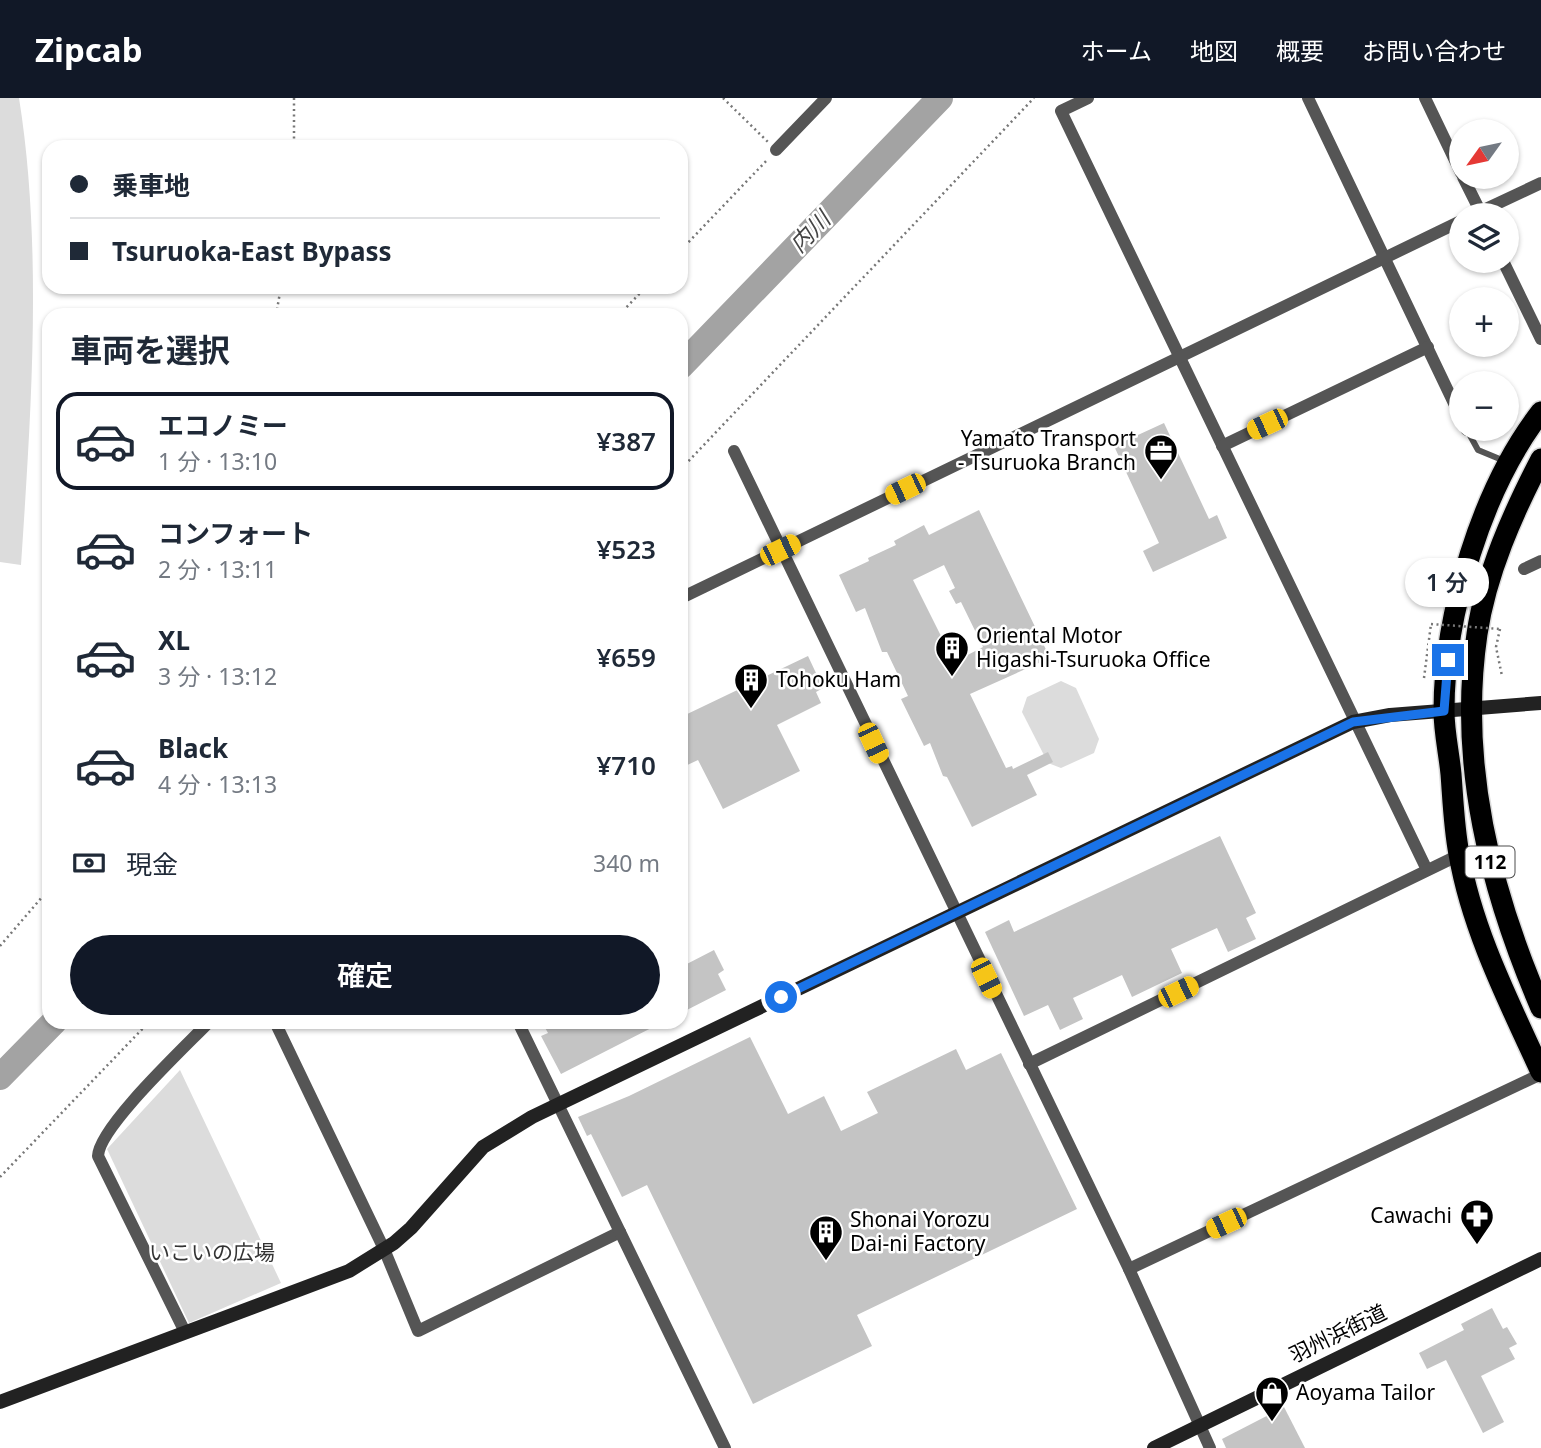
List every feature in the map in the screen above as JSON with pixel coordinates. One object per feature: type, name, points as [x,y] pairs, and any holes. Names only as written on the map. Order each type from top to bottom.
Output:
[{"type":"highway","name":"112","points":[[1541,412],[1508,463],[1472,552],[1451,634],[1444,711],[1459,855],[1493,968],[1541,1073]]},
{"type":"highway","name":"112","points":[[1541,459],[1498,554],[1477,632],[1473,709],[1473,766],[1484,843],[1501,908],[1541,1008]]},
{"type":"street","points":[[776,150],[826,98]]},
{"type":"street","points":[[1088,98],[1061,111],[1353,722],[1427,870]]},
{"type":"street","points":[[1308,98],[1449,392]]},
{"type":"street","points":[[1425,98],[1449,148]]},
{"type":"street","points":[[1500,203],[1541,183]]},
{"type":"street","points":[[688,595],[1449,227]]},
{"type":"street","points":[[1509,273],[1541,339]]},
{"type":"street","points":[[1222,446],[1428,347]]},
{"type":"street","points":[[734,452],[954,913],[1129,1269],[1210,1448]]},
{"type":"street","points":[[1524,569],[1541,561]]},
{"type":"street","points":[[0,1402],[349,1271],[411,1228],[483,1147],[558,1104],[1353,722],[1541,703]]},
{"type":"street","points":[[1029,1064],[1459,855]]},
{"type":"street","points":[[185,1332],[98,1156],[98,1147],[111,1125],[202,1029]]},
{"type":"street","points":[[278,1029],[384,1249],[418,1331],[620,1232]]},
{"type":"street","points":[[521,1029],[725,1448]]},
{"type":"street","points":[[1129,1269],[1541,1073]]},
{"type":"street","name":"羽州浜街道","points":[[1154,1448],[1541,1259]]},
{"type":"lane","points":[[1473,441],[1478,450],[1508,463]]},
{"type":"path","points":[[294,98],[294,140]]},
{"type":"path","points":[[688,243],[776,150],[723,98]]},
{"type":"path","points":[[688,462],[1034,98]]},
{"type":"path","points":[[626,308],[639,294]]},
{"type":"path","points":[[1424,678],[1431,624],[1500,629],[1496,647],[1502,676]]},
{"type":"path","points":[[0,946],[42,900]]},
{"type":"path","points":[[0,1177],[142,1029]]},
{"type":"green space","points":[[0,98],[19,98],[31,213],[33,331],[21,565],[0,562]]},
{"type":"green space","points":[[1061,681],[1076,688],[1099,739],[1094,753],[1061,768],[1048,763],[1022,712],[1027,697]]},
{"type":"green space","name":"いこいの広場","points":[[180,1070],[281,1283],[189,1323],[107,1149]]},
{"type":"building","name":"Yamato Transport - Tsuruoka Branch","points":[[1164,423],[1209,519],[1217,515],[1227,538],[1153,572],[1143,551],[1159,543],[1114,446]]},
{"type":"building","name":"Oriental Motor Higashi-Tsuruoka Office","points":[[979,510],[1050,658],[970,694],[1006,768],[1012,766],[1013,769],[1048,752],[1053,762],[1027,775],[1037,795],[972,827],[947,777],[943,776],[930,743],[924,746],[901,699],[908,696],[887,652],[882,652],[865,608],[856,612],[839,575],[869,561],[868,558],[896,545],[894,541],[924,525],[929,535]],"holes":[[[944,565],[955,588],[949,591],[956,604],[961,602],[983,647],[954,662],[913,580]]]},
{"type":"building","name":"Tohoku Ham","points":[[808,656],[823,688],[816,692],[821,703],[777,725],[800,771],[723,809],[698,760],[688,765],[688,714]]},
{"type":"building","points":[[1220,836],[1256,913],[1246,918],[1256,939],[1228,952],[1217,928],[1171,949],[1182,973],[1132,997],[1122,975],[1073,998],[1083,1019],[1060,1030],[1048,1005],[1024,1016],[985,932],[1009,920],[1014,932]]},
{"type":"building","points":[[714,950],[724,970],[718,974],[726,990],[688,1009],[688,963]]},
{"type":"building","points":[[546,1029],[649,1029],[561,1074],[541,1036],[548,1033]]},
{"type":"building","name":"Shonai Yorozu Dai-ni Factory","points":[[750,1037],[788,1114],[824,1096],[841,1131],[878,1113],[867,1092],[956,1049],[966,1070],[1001,1053],[1077,1209],[857,1315],[872,1346],[753,1404],[647,1185],[622,1197],[591,1134],[587,1136],[578,1117],[629,1096]]},
{"type":"building","points":[[1492,1308],[1503,1329],[1507,1327],[1517,1344],[1509,1348],[1515,1359],[1481,1376],[1504,1422],[1483,1433],[1446,1360],[1427,1369],[1419,1353],[1464,1330],[1461,1324]]},
{"type":"building","name":"Aoyama Tailor","points":[[1284,1407],[1305,1448],[1226,1448],[1222,1439]]},
{"type":"waterway","name":"内川","points":[[688,359],[940,98]]},
{"type":"waterway","name":"内川","points":[[0,1077],[47,1029]]},
{"type":"place","name":"Yamato Transport - Tsuruoka Branch","points":[[1161,481]]},
{"type":"place","name":"Oriental Motor Higashi-Tsuruoka Office","points":[[952,678]]},
{"type":"place","name":"Tohoku Ham","points":[[751,710]]},
{"type":"place","name":"Cawachi","points":[[1477,1246]]},
{"type":"place","name":"Shonai Yorozu Dai-ni Factory","points":[[826,1262]]},
{"type":"place","name":"Aoyama Tailor","points":[[1272,1423]]},
{"type":"route","points":[[781,997],[1353,722],[1390,715],[1444,711],[1448,660]]}]
